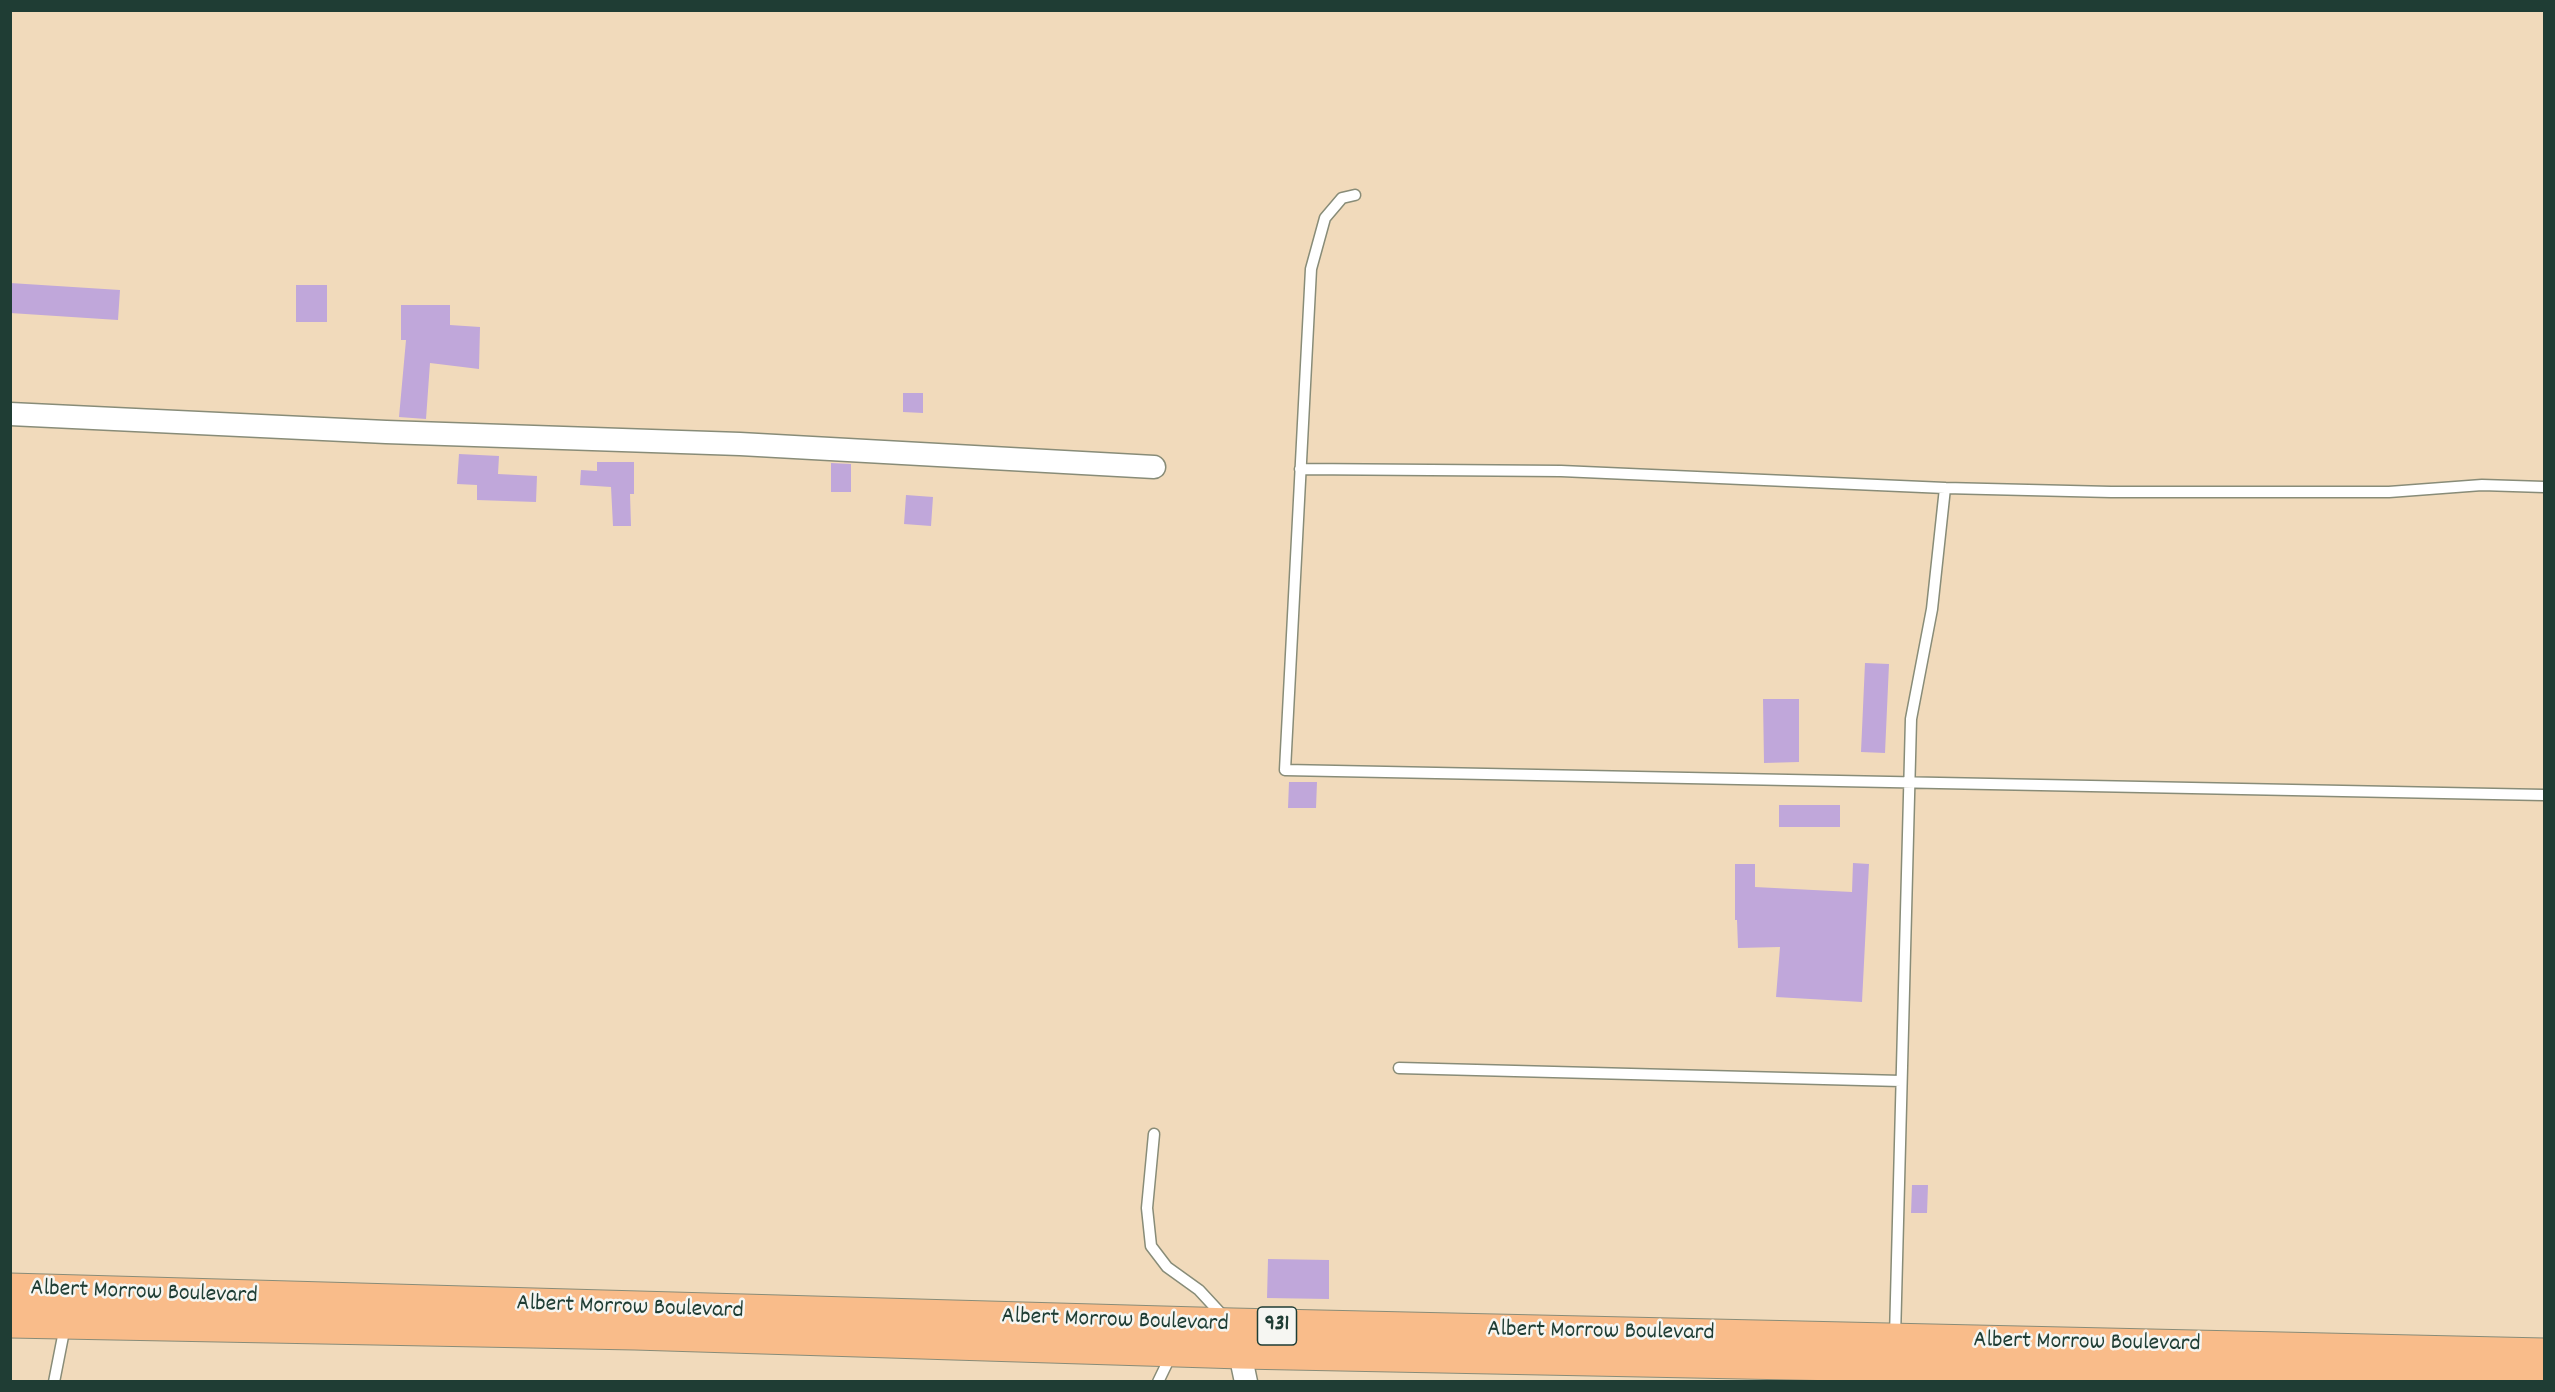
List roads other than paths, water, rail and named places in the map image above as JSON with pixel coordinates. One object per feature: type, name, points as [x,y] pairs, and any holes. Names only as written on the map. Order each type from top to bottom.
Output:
[{"type":"highway","name":"Albert Morrow Boulevard","points":[[10,1290],[1240,1353],[2544,1378]]},
{"type":"highway","name":"Albert Morrow Boulevard","points":[[10,1321],[636,1333],[1174,1349],[1240,1353],[1895,1340],[2544,1355]]},
{"type":"street","points":[[10,414],[386,432],[740,444],[1154,467]]},
{"type":"lane","points":[[1355,195],[1342,198],[1334,204],[1325,218],[1314,251],[1300,469],[1286,770],[2544,795]]},
{"type":"lane","points":[[1300,469],[1560,471],[1945,488],[2111,492],[2389,492],[2482,485],[2544,487]]},
{"type":"lane","points":[[1895,1340],[1911,719],[1932,609],[1945,488]]},
{"type":"lane","points":[[1399,1068],[1901,1081]]},
{"type":"lane","points":[[1154,1134],[1147,1208],[1151,1246],[1167,1267],[1199,1290],[1240,1353]]},
{"type":"lane","points":[[54,1382],[66,1323]]},
{"type":"lane","points":[[1158,1382],[1174,1349]]}]
